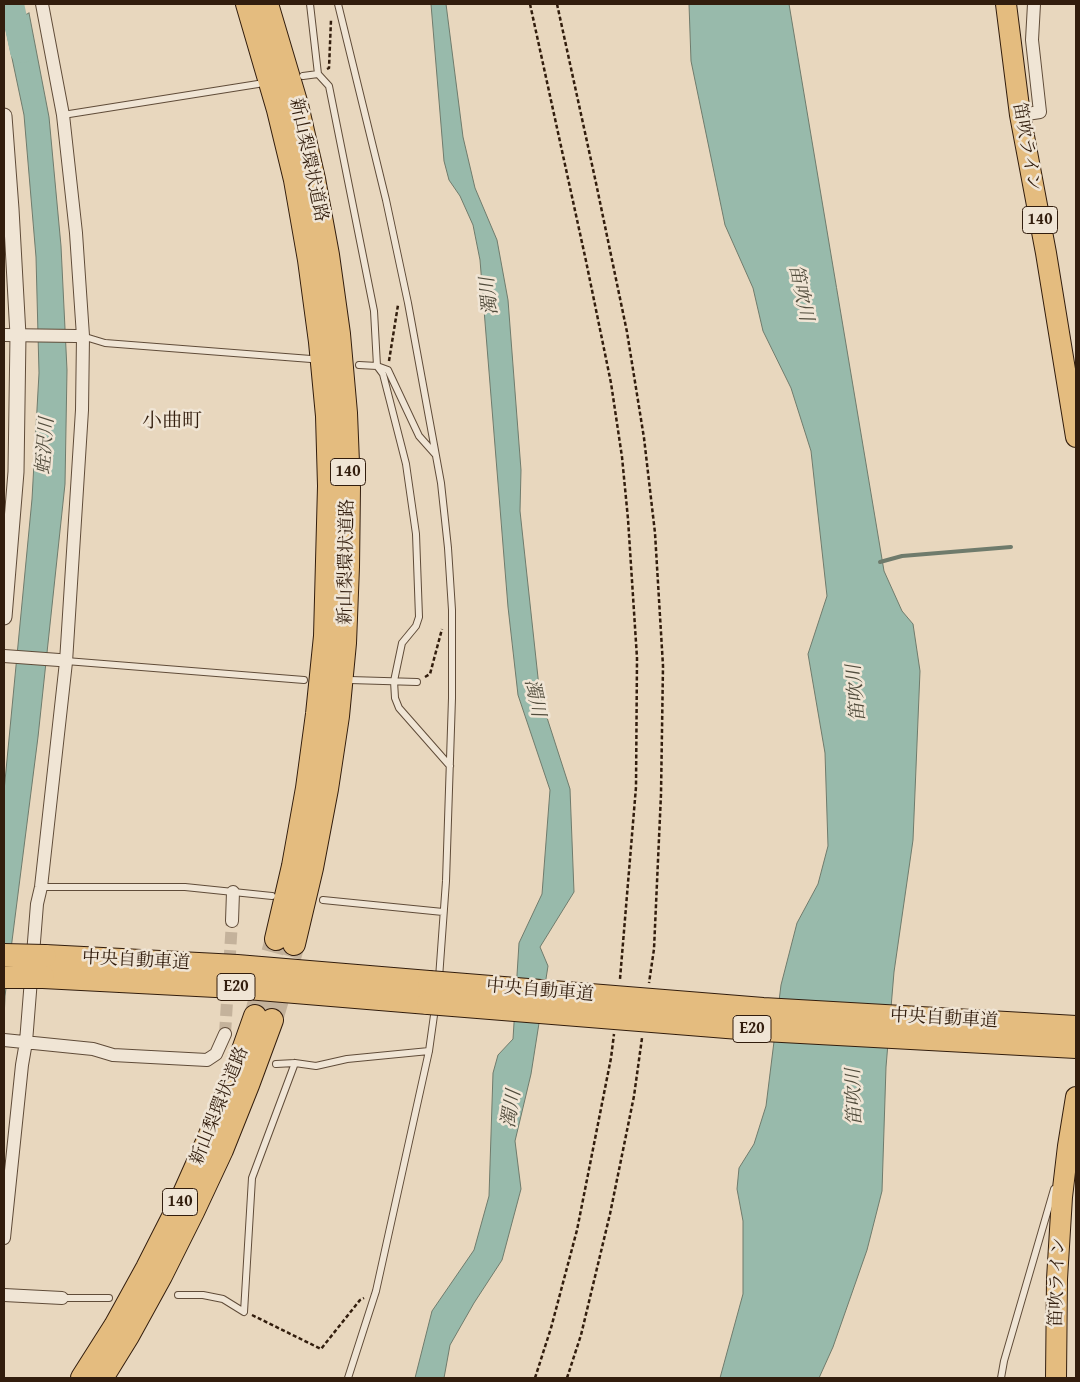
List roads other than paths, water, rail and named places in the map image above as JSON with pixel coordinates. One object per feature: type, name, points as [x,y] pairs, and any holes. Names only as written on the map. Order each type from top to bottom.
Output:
[{"type":"highway","name":"新山梨環状道路","points":[[247,4],[278,110],[295,180],[309,260],[320,342],[327,426],[329,486],[325,636],[317,714],[307,788],[293,866],[285,941],[312,868],[338,716],[345,643],[348,567],[348,479],[346,413],[339,334],[328,254],[314,179],[299,115],[267,4]]},
{"type":"highway","name":"笛吹ライン","points":[[1006,4],[1020,115],[1046,253],[1076,437]]},
{"type":"highway","name":"中央自動車道","points":[[4,955],[44,967],[235,987],[433,992],[1076,1027]]},
{"type":"highway","name":"中央自動車道","points":[[4,976],[44,967]]},
{"type":"highway","name":"中央自動車道","points":[[433,992],[764,1030],[1076,1046]]},
{"type":"highway","name":"新山梨環状道路","points":[[82,1378],[120,1318],[177,1209],[233,1078],[263,1018],[248,1085],[222,1150],[156,1284],[128,1336],[102,1378]]},
{"type":"highway","name":"笛吹ライン","points":[[1056,1378],[1057,1279],[1068,1146],[1076,1097]]},
{"type":"street","points":[[4,1238],[22,1065],[22,1041],[37,904],[41,887],[63,661],[82,410],[76,233],[63,115],[42,4]]},
{"type":"street","points":[[1020,115],[1040,112],[1032,40],[1034,4]]},
{"type":"street","points":[[4,116],[11,209],[15,335],[16,472],[4,617]]},
{"type":"street","points":[[15,335],[79,336]]},
{"type":"street","points":[[6,656],[63,661]]},
{"type":"street","points":[[232,921],[234,892]]},
{"type":"street","points":[[4,1040],[93,1049],[114,1055],[207,1060],[219,1056],[225,1034]]},
{"type":"street","points":[[4,1295],[62,1298]]},
{"type":"lane","points":[[310,4],[318,74],[329,86],[374,311],[377,366],[383,374],[406,464],[416,534],[419,617],[416,626],[402,643],[394,681],[395,698],[398,708],[450,766]]},
{"type":"lane","points":[[338,4],[404,282],[441,483],[452,610],[452,698],[446,881],[433,992],[429,1051],[376,1291],[348,1378]]},
{"type":"lane","points":[[303,76],[318,74]]},
{"type":"lane","points":[[63,115],[258,84]]},
{"type":"lane","points":[[79,336],[105,343],[311,359]]},
{"type":"lane","points":[[359,365],[377,366],[388,370],[419,436],[436,455]]},
{"type":"lane","points":[[63,661],[304,680]]},
{"type":"lane","points":[[350,680],[417,682]]},
{"type":"lane","points":[[41,887],[186,887],[272,896]]},
{"type":"lane","points":[[323,900],[443,912]]},
{"type":"lane","points":[[276,1064],[295,1063],[316,1066],[347,1059],[429,1051]]},
{"type":"lane","points":[[178,1295],[203,1295],[223,1299],[244,1312],[252,1178],[295,1063]]},
{"type":"lane","points":[[1001,1378],[1068,1146]]},
{"type":"lane","points":[[62,1298],[109,1298]]},
{"type":"water","name":"濁川","points":[[431,4],[446,4],[463,137],[475,188],[497,240],[508,300],[521,470],[520,511],[540,696],[570,789],[574,892],[540,947],[548,966],[531,1074],[515,1141],[521,1189],[502,1260],[450,1345],[444,1378],[415,1378],[432,1311],[474,1250],[489,1196],[493,1073],[498,1055],[513,1039],[519,943],[542,894],[550,790],[518,695],[508,607],[480,260],[473,225],[460,196],[449,180],[444,161]]},
{"type":"water","name":"笛吹川","points":[[689,4],[789,4],[884,571],[902,611],[913,624],[920,671],[913,840],[894,972],[886,1067],[882,1191],[867,1250],[833,1347],[819,1378],[720,1378],[743,1294],[743,1221],[737,1189],[739,1168],[754,1144],[766,1106],[781,985],[797,923],[818,884],[828,846],[825,753],[808,654],[827,596],[811,451],[791,388],[763,331],[753,288],[725,225],[691,61]]},
{"type":"water","points":[[29,13],[49,117],[61,246],[67,370],[65,484],[38,737],[5,996],[4,1020],[4,791],[32,499],[39,373],[36,257],[24,115],[5,25]]},
{"type":"waterway","name":"蛭沢川","points":[[12,4],[22,51]]},
{"type":"waterway","points":[[880,562],[902,556],[1011,547]]},
{"type":"tunnel","points":[[225,1034],[232,921]]},
{"type":"tunnel","points":[[255,1016],[276,939]]},
{"type":"tunnel","points":[[272,1020],[294,944]]},
{"type":"district","name":"小曲町","points":[[172,422]]}]
